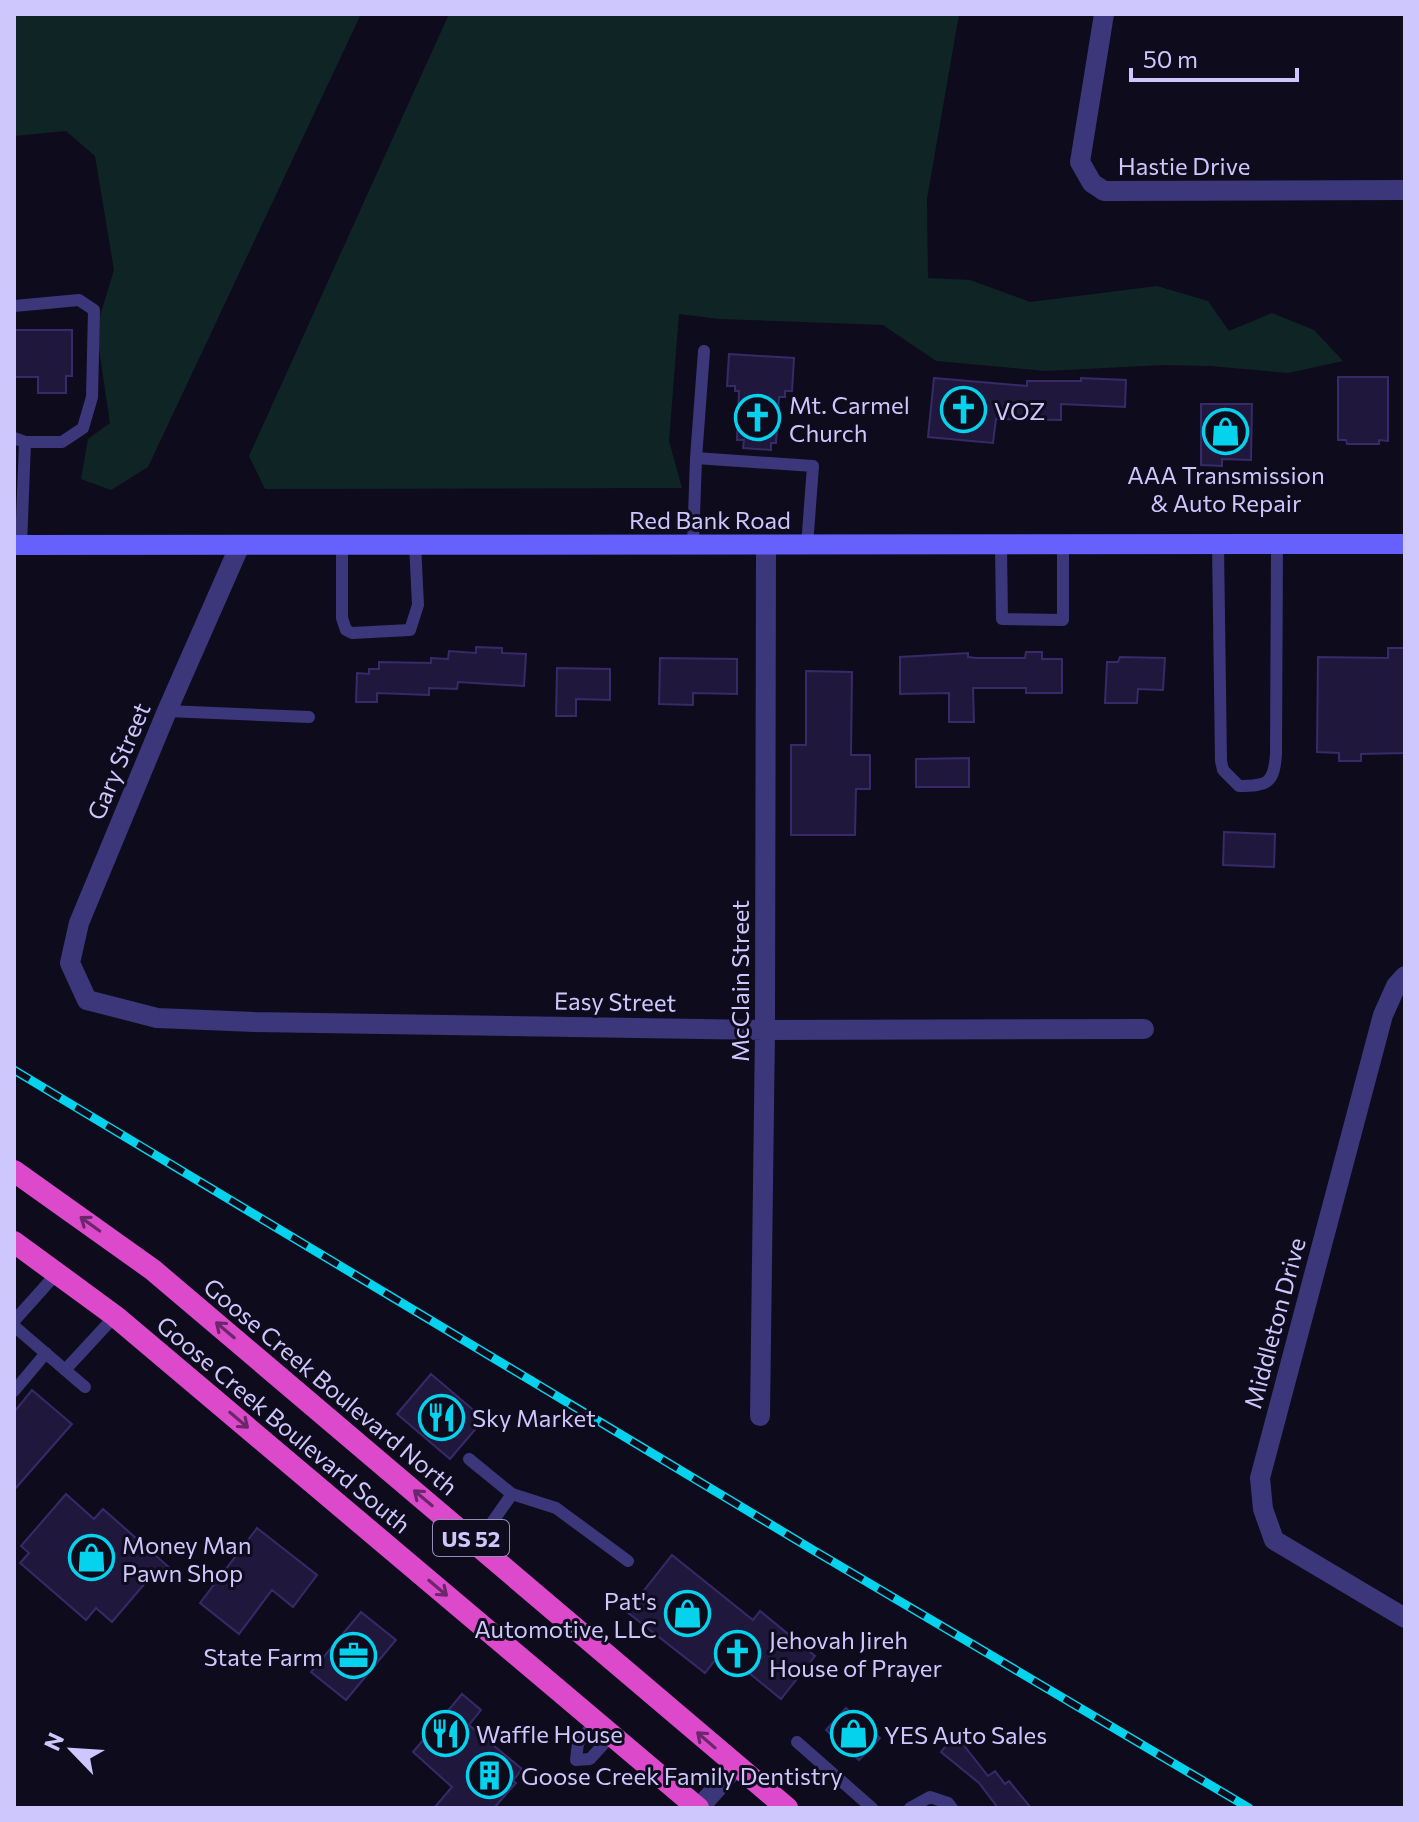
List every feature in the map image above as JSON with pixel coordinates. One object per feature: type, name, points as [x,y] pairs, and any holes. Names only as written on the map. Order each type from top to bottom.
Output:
[{"type":"highway","name":"Goose Creek Boulevard North","points":[[14,1171],[153,1270],[787,1808]]},
{"type":"highway","name":"Goose Creek Boulevard South","points":[[14,1242],[115,1316],[699,1808]]},
{"type":"main road","name":"Red Bank Road","points":[[17,545],[1405,544]]},
{"type":"street","name":"Hastie Drive","points":[[1104,14],[1080,162],[1092,183],[1104,191],[1405,190]]},
{"type":"street","name":"Gary Street","points":[[87,1000],[70,963],[79,923],[240,545]]},
{"type":"street","name":"McClain Street","points":[[760,1416],[766,546]]},
{"type":"street","name":"Middleton Drive","points":[[1405,976],[1396,986],[1383,1015],[1260,1478],[1263,1509],[1274,1540],[1405,1618]]},
{"type":"street","name":"Easy Street","points":[[87,1000],[157,1018],[254,1022],[765,1030],[1144,1029]]},
{"type":"street","points":[[699,1808],[736,1766]]},
{"type":"lane","points":[[14,306],[79,300],[94,310],[92,397],[83,428],[62,442],[19,440],[17,545]]},
{"type":"lane","points":[[693,545],[704,351]]},
{"type":"lane","points":[[696,458],[813,466],[807,546]]},
{"type":"lane","points":[[342,544],[342,618],[346,630],[352,633],[410,630],[418,605],[415,544]]},
{"type":"lane","points":[[1001,546],[1002,619],[1063,620],[1063,545]]},
{"type":"lane","points":[[1218,545],[1221,761],[1223,770],[1239,786],[1262,786],[1275,768],[1277,545]]},
{"type":"lane","points":[[167,711],[309,717]]},
{"type":"lane","points":[[57,1273],[14,1323],[85,1387]]},
{"type":"lane","points":[[65,1370],[115,1316]]},
{"type":"lane","points":[[14,1391],[46,1353]]},
{"type":"lane","points":[[469,1459],[512,1494],[556,1508],[628,1561]]},
{"type":"lane","points":[[477,1544],[512,1494]]},
{"type":"lane","points":[[797,1742],[872,1808]]},
{"type":"lane","points":[[910,1808],[930,1797],[948,1803],[952,1808]]},
{"type":"green space","points":[[14,14],[361,14],[148,467],[111,490],[81,479],[88,439],[110,423],[96,329],[114,270],[95,156],[66,131],[14,136]]},
{"type":"green space","points":[[449,14],[959,14],[927,199],[928,278],[970,280],[1030,302],[1157,286],[1208,301],[1229,331],[1272,313],[1314,330],[1343,361],[1288,373],[1164,365],[1045,371],[936,361],[883,325],[720,319],[679,314],[669,441],[682,488],[265,489],[249,456]]},
{"type":"building","points":[[14,330],[72,330],[72,376],[66,376],[66,393],[38,393],[38,377],[14,377]]},
{"type":"building","name":"Mt. Carmel Church","points":[[729,354],[794,358],[792,391],[785,391],[785,397],[779,397],[776,443],[771,443],[771,450],[743,448],[744,440],[737,440],[739,391],[735,391],[735,386],[727,386]]},
{"type":"building","points":[[1338,377],[1388,377],[1388,441],[1347,444],[1346,440],[1338,440]]},
{"type":"building","points":[[934,378],[1027,386],[1027,381],[1081,381],[1081,378],[1126,380],[1125,407],[1061,404],[1061,420],[996,419],[993,443],[928,437]]},
{"type":"building","name":"AAA Transmission & Auto Repair","points":[[1201,404],[1252,404],[1251,460],[1222,459],[1222,466],[1201,465]]},
{"type":"building","points":[[476,647],[502,648],[502,653],[526,654],[524,686],[458,682],[457,689],[429,688],[429,695],[377,693],[377,702],[356,702],[357,673],[369,674],[369,669],[379,669],[379,662],[431,663],[431,658],[448,659],[449,651],[476,653]]},
{"type":"building","points":[[1388,648],[1405,648],[1405,753],[1361,754],[1361,761],[1339,761],[1339,753],[1317,752],[1318,657],[1388,658]]},
{"type":"building","points":[[1026,652],[1042,652],[1042,659],[1062,659],[1062,693],[1026,693],[1026,688],[973,688],[974,722],[949,722],[949,693],[900,694],[900,657],[968,653],[968,657],[976,658],[1025,658]]},
{"type":"building","points":[[1120,657],[1165,658],[1163,690],[1138,689],[1137,703],[1105,703],[1107,662],[1118,662]]},
{"type":"building","points":[[660,658],[737,659],[737,694],[693,693],[693,705],[659,704]]},
{"type":"building","points":[[557,668],[610,669],[610,700],[576,699],[576,716],[556,716]]},
{"type":"building","points":[[806,671],[852,672],[851,755],[870,755],[870,789],[856,789],[855,835],[791,835],[791,745],[806,745]]},
{"type":"building","points":[[969,758],[969,787],[916,787],[916,759]]},
{"type":"building","points":[[1224,832],[1275,834],[1274,867],[1223,865]]},
{"type":"building","name":"Sky Market","points":[[431,1374],[484,1419],[450,1459],[397,1414]]},
{"type":"building","points":[[32,1390],[72,1424],[14,1490],[14,1412]]},
{"type":"building","name":"Money Man Pawn Shop","points":[[66,1494],[94,1519],[103,1509],[171,1569],[160,1582],[152,1575],[112,1622],[96,1608],[86,1620],[20,1563],[29,1553],[21,1546]]},
{"type":"building","points":[[257,1528],[317,1575],[293,1607],[272,1590],[239,1634],[200,1603]]},
{"type":"building","name":"Pat's Automotive, LLC","points":[[672,1555],[753,1620],[760,1611],[815,1656],[781,1699],[722,1651],[705,1673],[627,1612]]},
{"type":"building","name":"State Farm","points":[[361,1612],[396,1640],[346,1700],[311,1672]]},
{"type":"building","points":[[462,1694],[481,1710],[469,1725],[522,1769],[513,1781],[516,1783],[494,1808],[434,1808],[452,1787],[413,1752]]},
{"type":"building","name":"YES Auto Sales","points":[[846,1708],[880,1738],[859,1760],[826,1730]]},
{"type":"building","points":[[955,1734],[988,1776],[995,1771],[1005,1784],[1009,1781],[1031,1808],[998,1808],[979,1783],[941,1752]]},
{"type":"railway","points":[[14,1070],[1249,1808]]},
{"type":"place","name":"VOZ","points":[[963,410]]},
{"type":"place","name":"Mt. Carmel Church","points":[[758,418]]},
{"type":"place","name":"AAA Transmission & Auto Repair","points":[[1226,432]]},
{"type":"place","name":"Sky Market","points":[[441,1417]]},
{"type":"place","name":"Money Man Pawn Shop","points":[[91,1558]]},
{"type":"place","name":"Pat's Automotive, LLC","points":[[688,1614]]},
{"type":"place","name":"Jehovah Jireh House of Prayer","points":[[738,1653]]},
{"type":"place","name":"State Farm","points":[[354,1656]]},
{"type":"place","name":"Waffle House","points":[[445,1733]]},
{"type":"place","name":"YES Auto Sales","points":[[853,1734]]},
{"type":"place","name":"Goose Creek Family Dentistry","points":[[490,1775]]}]
